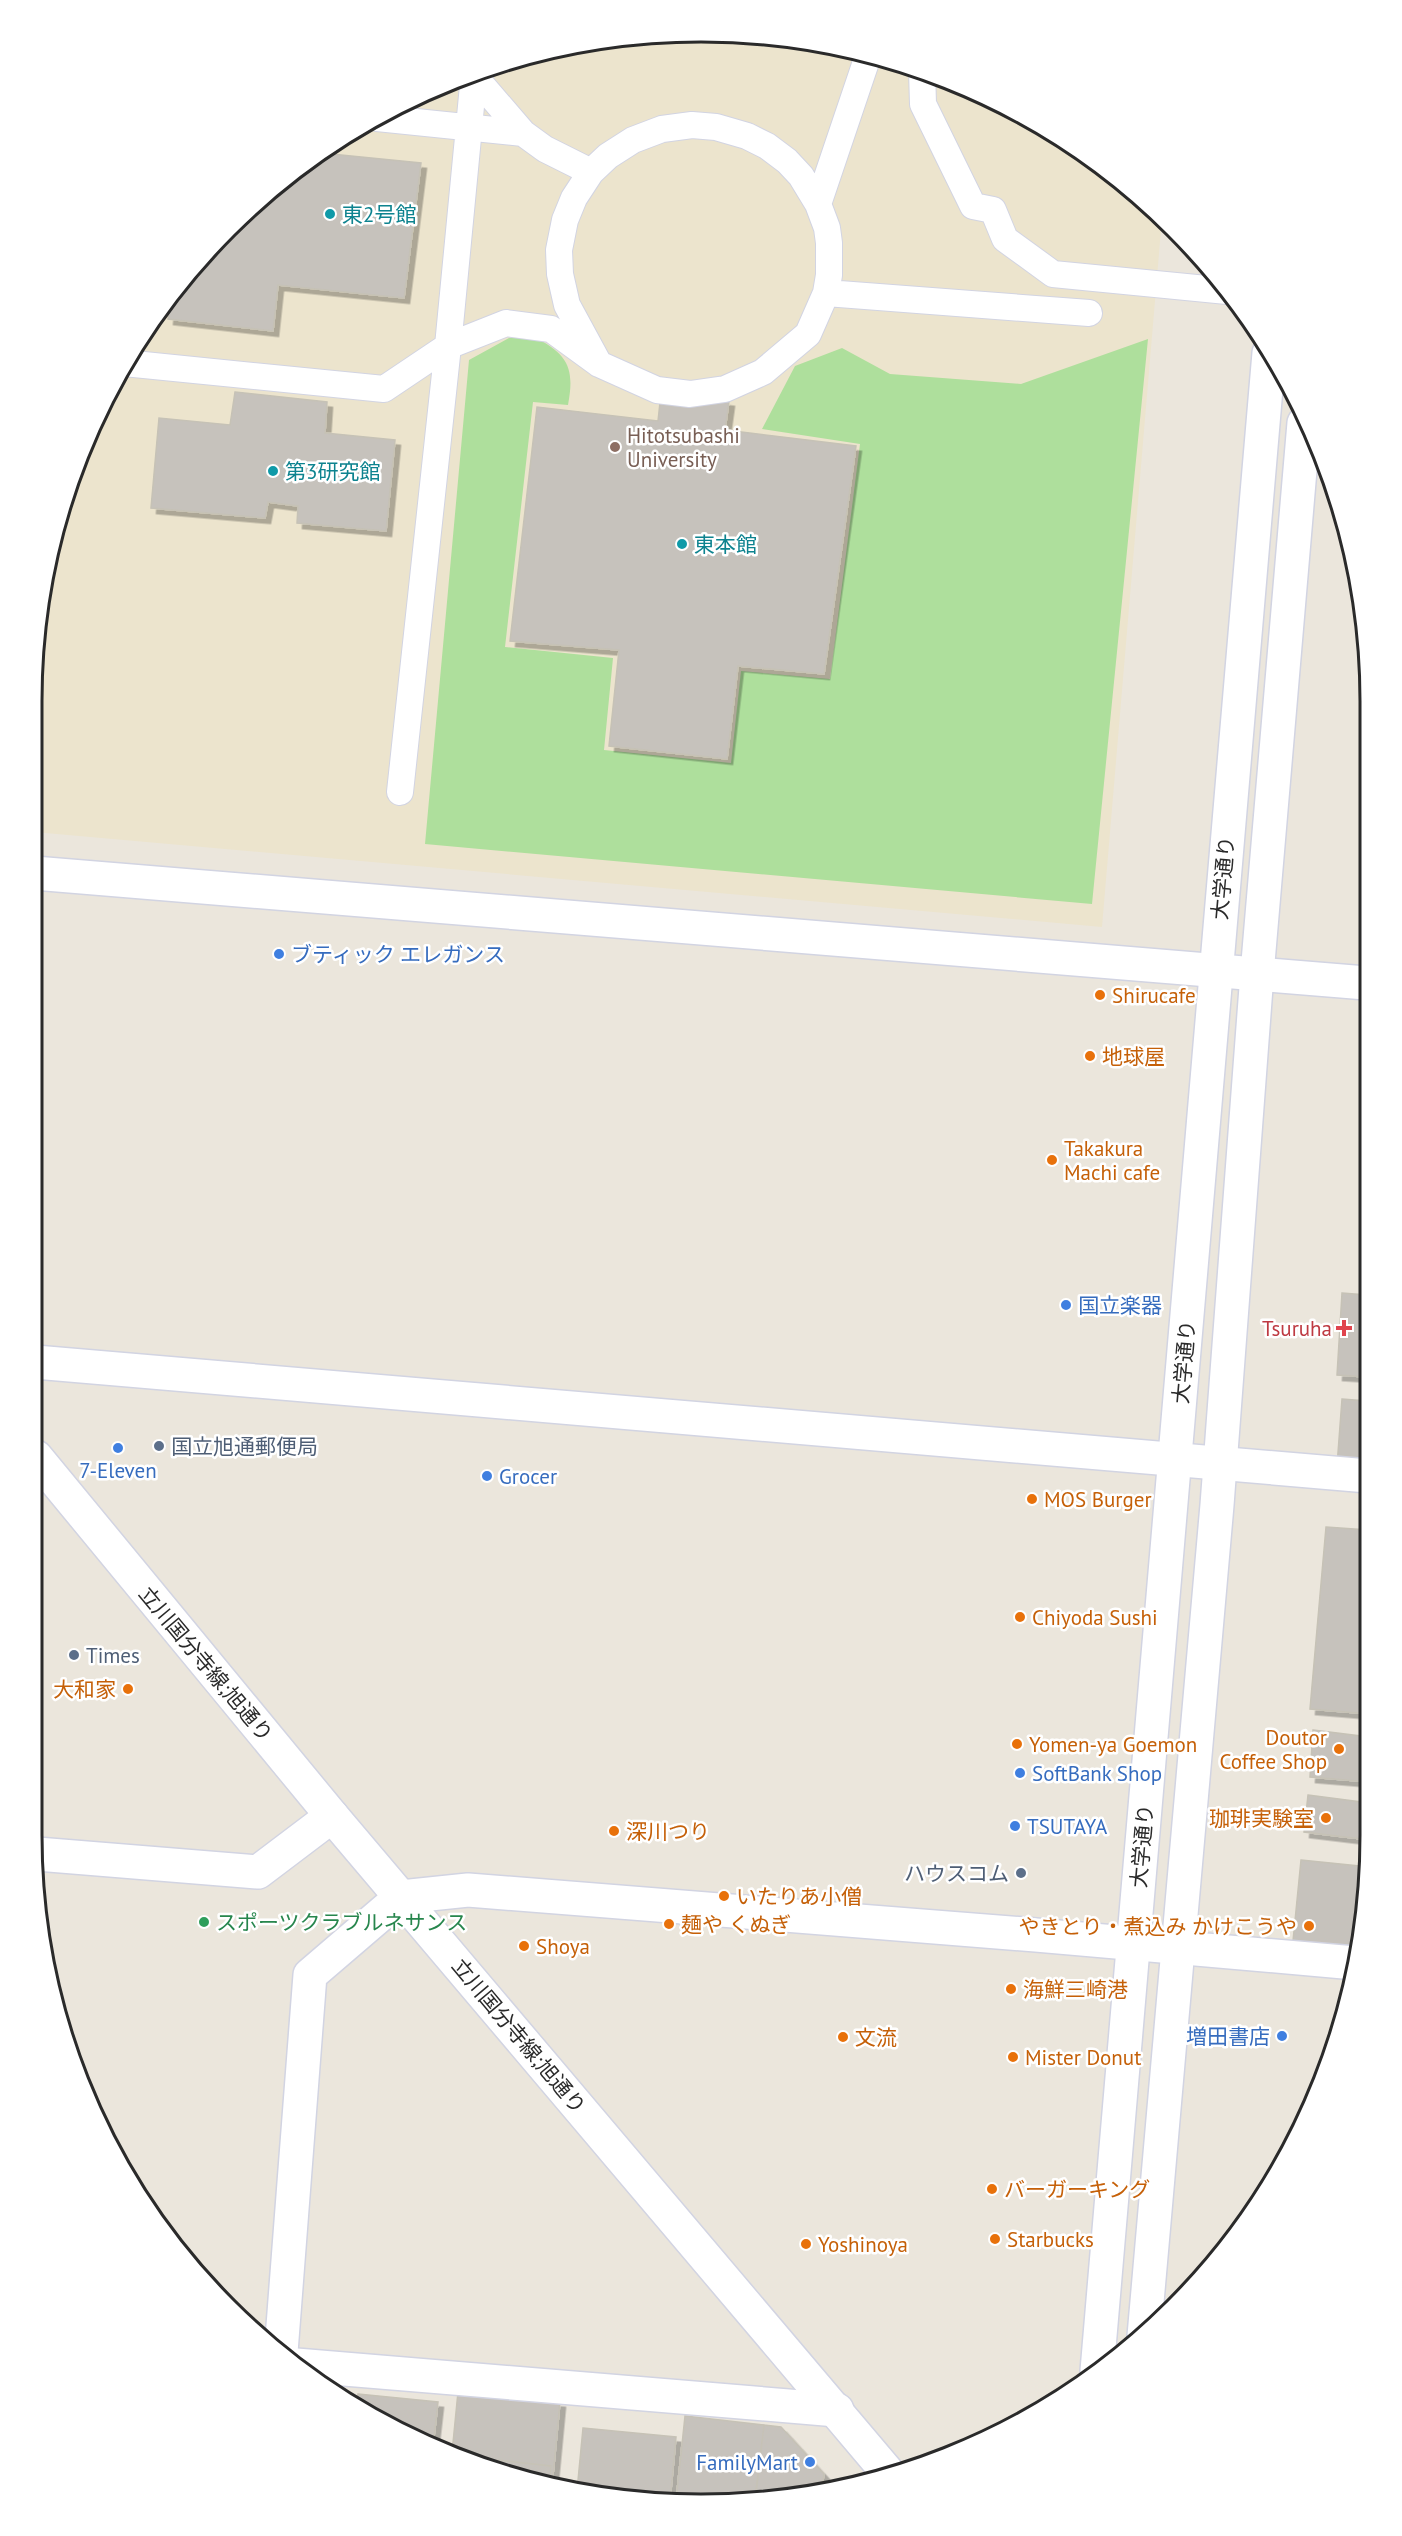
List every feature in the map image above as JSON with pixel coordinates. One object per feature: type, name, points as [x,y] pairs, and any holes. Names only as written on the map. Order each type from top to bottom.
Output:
[{"type":"main road","name":"大学通り","points":[[1097,2362],[1176,1461],[1215,970],[1268,365]]},
{"type":"main road","name":"大学通り","points":[[1145,2321],[1220,1464],[1257,974],[1303,434]]},
{"type":"main road","points":[[42,874],[1360,983]]},
{"type":"main road","points":[[42,1363],[1360,1475]]},
{"type":"main road","name":"立川国分寺線;旭通り","points":[[42,1464],[332,1816],[886,2468]]},
{"type":"main road","points":[[42,1854],[258,1872],[332,1816]]},
{"type":"main road","points":[[282,2343],[310,1975],[401,1897],[468,1890],[1036,1935],[1347,1963]]},
{"type":"main road","points":[[312,2366],[837,2410]]},
{"type":"lane","points":[[818,204],[866,63]]},
{"type":"lane","points":[[922,80],[923,104],[973,206],[993,210],[1005,239],[1053,274],[1216,290]]},
{"type":"lane","points":[[479,81],[524,133],[545,149],[591,172]]},
{"type":"lane","points":[[400,792],[448,346],[473,83]]},
{"type":"lane","points":[[392,120],[524,133]]},
{"type":"lane","points":[[134,364],[384,389],[448,346],[506,323],[551,328],[599,364],[657,390],[690,394],[726,389],[763,372],[808,334],[826,293],[830,275],[829,243],[818,204],[801,176],[787,161],[767,146],[747,136],[716,127],[692,125],[662,129],[633,140],[608,156],[591,172],[574,198],[565,220],[559,250],[560,274],[567,305],[599,364]]},
{"type":"lane","points":[[826,293],[1089,313]]},
{"type":"shaded area","name":"Hitotsubashi University","points":[[658,43],[744,43],[787,48],[872,64],[913,77],[953,92],[1030,130],[1102,178],[1161,229],[1102,927],[42,833],[43,658],[55,572],[64,530],[77,489],[92,449],[130,371],[178,300],[206,266],[235,235],[300,178],[372,130],[410,110],[449,92],[530,64],[572,55]]},
{"type":"green space","points":[[534,337],[562,356],[569,372],[570,392],[568,405],[533,402],[505,647],[613,658],[604,750],[731,763],[741,671],[830,679],[860,444],[762,429],[795,366],[842,348],[890,374],[1021,384],[1148,339],[1092,904],[425,844],[469,360],[509,338]]},
{"type":"building","name":"東2号館","points":[[333,154],[421,163],[404,298],[278,285],[273,331],[168,319],[169,313],[178,300],[235,235],[300,178]]},
{"type":"building","name":"第3研究館","points":[[235,392],[327,402],[325,433],[395,440],[386,531],[297,523],[298,506],[268,502],[265,518],[151,508],[159,418],[230,425]]},
{"type":"building","name":"東本館","points":[[661,393],[729,401],[725,430],[856,446],[824,674],[738,666],[727,759],[609,746],[619,650],[510,641],[537,407],[658,421]]},
{"type":"building","points":[[1342,1293],[1360,1294],[1360,1377],[1337,1375]]},
{"type":"building","points":[[1342,1399],[1360,1400],[1360,1467],[1337,1466]]},
{"type":"building","points":[[1326,1527],[1360,1529],[1360,1713],[1310,1709]]},
{"type":"building","points":[[1313,1730],[1360,1736],[1360,1781],[1310,1777]]},
{"type":"building","points":[[1308,1795],[1360,1802],[1360,1839],[1304,1832]]},
{"type":"building","points":[[1301,1860],[1359,1866],[1350,1947],[1293,1941]]},
{"type":"building","points":[[458,2392],[560,2402],[553,2477],[530,2472],[453,2445]]},
{"type":"building","points":[[358,2394],[438,2402],[434,2437],[371,2406],[358,2398]]},
{"type":"building","points":[[685,2416],[764,2425],[756,2492],[677,2493]]},
{"type":"building","points":[[764,2425],[781,2427],[824,2474],[823,2482],[756,2491]]},
{"type":"building","points":[[583,2428],[676,2437],[671,2493],[578,2482]]},
{"type":"building","points":[[490,2459],[551,2466],[550,2476]]},
{"type":"place","name":"東2号館","points":[[330,214]]},
{"type":"place","name":"Hitotsubashi University","points":[[615,447]]},
{"type":"place","name":"第3研究館","points":[[273,471]]},
{"type":"place","name":"東本館","points":[[682,544]]},
{"type":"place","name":"ブティック エレガンス","points":[[279,954]]},
{"type":"place","name":"Shirucafe","points":[[1100,995]]},
{"type":"place","name":"地球屋","points":[[1090,1056]]},
{"type":"place","name":"Takakura Machi cafe","points":[[1052,1160]]},
{"type":"place","name":"国立楽器","points":[[1066,1305]]},
{"type":"place","name":"Tsuruha","points":[[1344,1328]]},
{"type":"place","name":"国立旭通郵便局","points":[[159,1446]]},
{"type":"place","name":"7-Eleven","points":[[118,1448]]},
{"type":"place","name":"Grocer","points":[[487,1476]]},
{"type":"place","name":"MOS Burger","points":[[1032,1499]]},
{"type":"place","name":"Chiyoda Sushi","points":[[1020,1617]]},
{"type":"place","name":"Times","points":[[74,1655]]},
{"type":"place","name":"大和家","points":[[128,1689]]},
{"type":"place","name":"Yomen-ya Goemon","points":[[1017,1744]]},
{"type":"place","name":"Doutor Coffee Shop","points":[[1339,1749]]},
{"type":"place","name":"SoftBank Shop","points":[[1020,1773]]},
{"type":"place","name":"珈琲実験室","points":[[1326,1818]]},
{"type":"place","name":"TSUTAYA","points":[[1015,1826]]},
{"type":"place","name":"深川つり","points":[[614,1831]]},
{"type":"place","name":"ハウスコム","points":[[1021,1873]]},
{"type":"place","name":"いたりあ小僧","points":[[724,1896]]},
{"type":"place","name":"スポーツクラブルネサンス","points":[[204,1922]]},
{"type":"place","name":"麺や くぬぎ","points":[[669,1924]]},
{"type":"place","name":"やきとり・煮込み かけこうや","points":[[1309,1926]]},
{"type":"place","name":"Shoya","points":[[524,1946]]},
{"type":"place","name":"海鮮三崎港","points":[[1011,1989]]},
{"type":"place","name":"増田書店","points":[[1282,2036]]},
{"type":"place","name":"文流","points":[[843,2037]]},
{"type":"place","name":"Mister Donut","points":[[1013,2057]]},
{"type":"place","name":"バーガーキング","points":[[992,2189]]},
{"type":"place","name":"Starbucks","points":[[995,2239]]},
{"type":"place","name":"Yoshinoya","points":[[806,2244]]},
{"type":"place","name":"FamilyMart","points":[[810,2462]]}]
